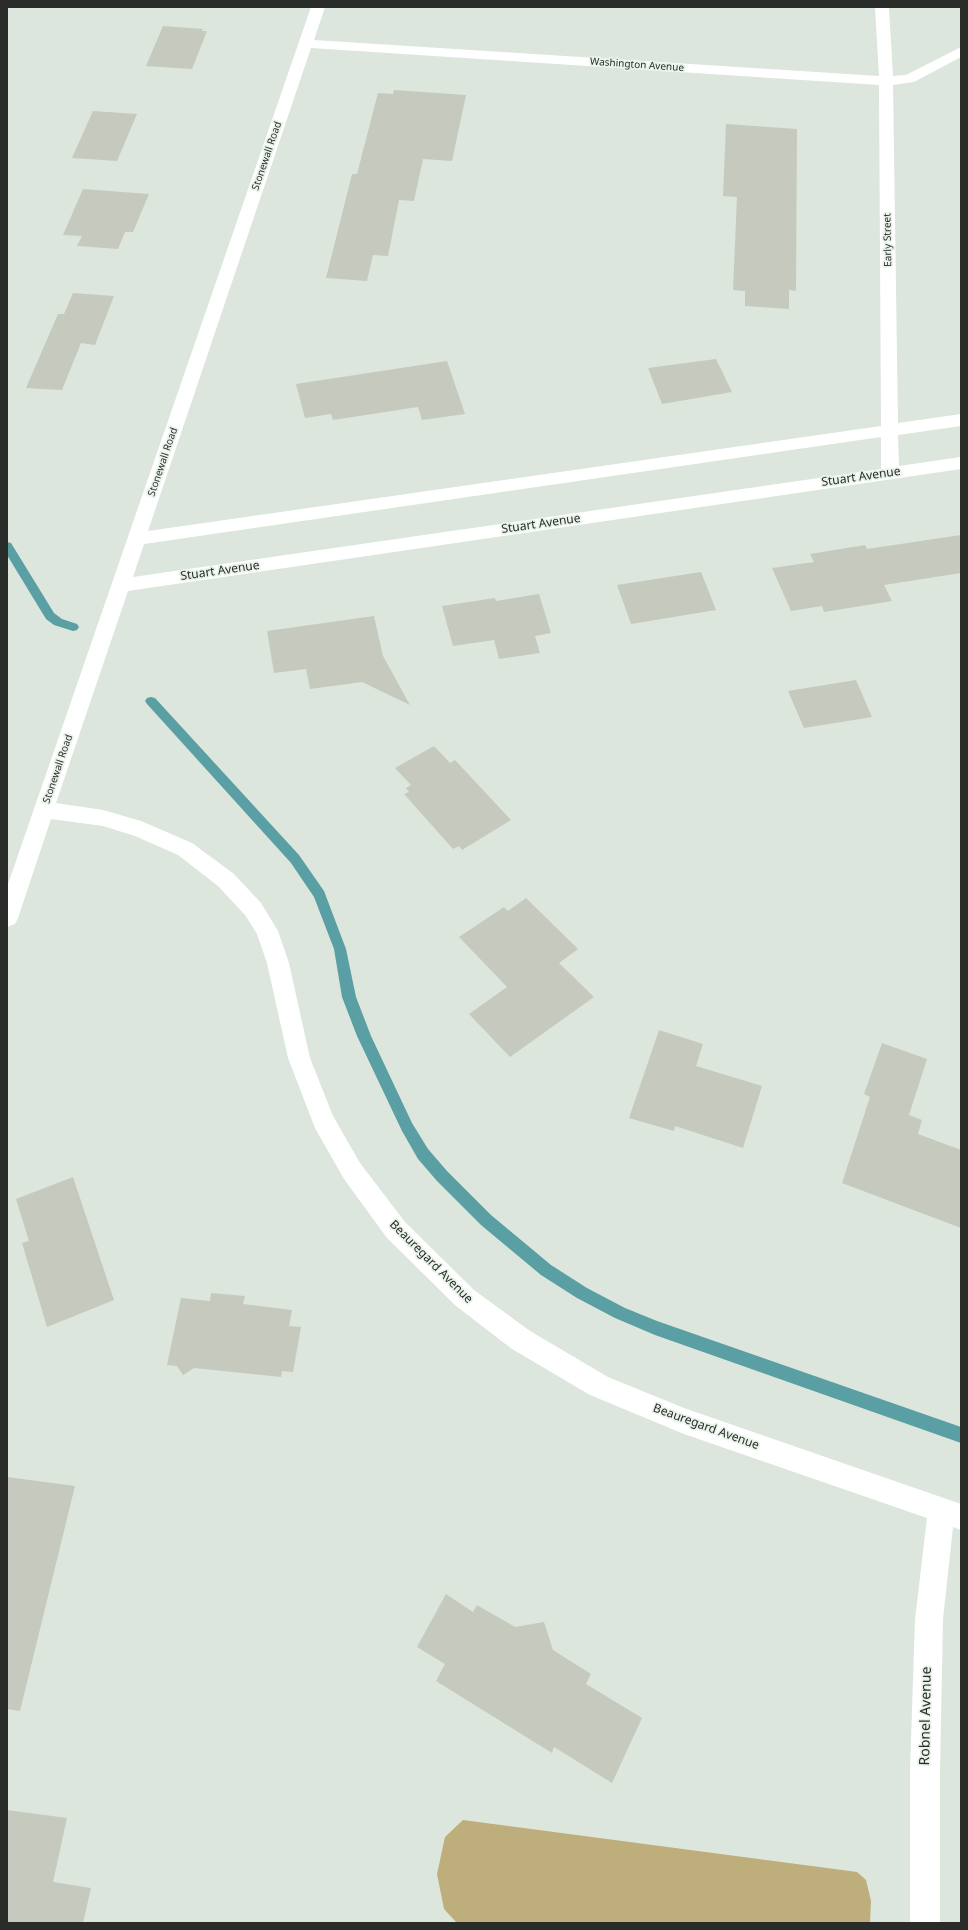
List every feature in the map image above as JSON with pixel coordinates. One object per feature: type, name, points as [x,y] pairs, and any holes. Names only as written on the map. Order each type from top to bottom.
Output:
[{"type":"street","name":"Stonewall Road","points":[[7,918],[318,7]]},
{"type":"street","name":"Early Street","points":[[882,7],[886,81],[890,473]]},
{"type":"street","name":"Washington Avenue","points":[[306,44],[886,81],[909,78],[961,51]]},
{"type":"street","points":[[137,539],[961,420]]},
{"type":"street","name":"Stuart Avenue","points":[[120,585],[961,463]]},
{"type":"street","name":"Beauregard Avenue","points":[[44,810],[103,818],[141,829],[185,849],[226,880],[253,909],[267,931],[278,963],[299,1058],[323,1121],[352,1171],[396,1230],[465,1298],[521,1340],[599,1386],[684,1421],[951,1513]]},
{"type":"street","name":"Robnel Avenue","points":[[925,1923],[925,1770],[929,1619],[951,1513]]},
{"type":"shaded area","points":[[463,1820],[857,1872],[866,1880],[871,1901],[870,1923],[457,1923],[444,1909],[437,1874],[445,1837]]},
{"type":"building","points":[[163,26],[203,29],[202,31],[207,31],[192,69],[146,66]]},
{"type":"building","points":[[394,90],[466,95],[452,161],[423,159],[414,201],[399,200],[388,256],[373,255],[367,281],[326,278],[352,174],[357,174],[378,93],[393,94]]},
{"type":"building","points":[[93,111],[137,114],[117,161],[72,158]]},
{"type":"building","points":[[726,124],[797,129],[796,291],[789,290],[789,309],[745,306],[745,291],[733,290],[737,197],[723,196]]},
{"type":"building","points":[[83,189],[149,194],[133,232],[125,232],[118,249],[77,246],[82,236],[63,235]]},
{"type":"building","points":[[73,293],[114,296],[95,345],[81,343],[62,390],[26,388],[58,314],[64,314]]},
{"type":"building","points":[[716,359],[732,392],[662,404],[648,368]]},
{"type":"building","points":[[447,361],[465,414],[422,420],[418,407],[333,420],[331,414],[305,418],[296,384]]},
{"type":"building","points":[[961,535],[961,573],[884,585],[892,601],[824,612],[822,606],[791,611],[772,568],[814,562],[810,554],[865,545],[867,549]]},
{"type":"building","points":[[701,572],[716,610],[631,624],[617,585]]},
{"type":"building","points":[[539,594],[551,633],[535,636],[540,653],[499,659],[494,640],[453,646],[442,606],[495,598],[496,601]]},
{"type":"building","points":[[374,616],[383,656],[410,705],[362,682],[310,689],[306,669],[274,673],[267,631]]},
{"type":"building","points":[[856,680],[872,717],[804,728],[788,691]]},
{"type":"building","points":[[434,746],[450,763],[455,760],[511,820],[462,850],[459,846],[453,849],[404,794],[409,792],[406,788],[411,785],[395,768]]},
{"type":"building","points":[[526,898],[578,949],[559,963],[594,997],[510,1057],[469,1014],[507,987],[459,937],[504,907],[508,911]]},
{"type":"building","points":[[659,1030],[703,1044],[696,1066],[762,1086],[743,1148],[675,1126],[674,1131],[629,1118]]},
{"type":"building","points":[[882,1043],[927,1059],[909,1115],[922,1120],[918,1134],[961,1150],[961,1228],[842,1183],[870,1097],[864,1094]]},
{"type":"building","points":[[73,1177],[114,1300],[47,1327],[22,1243],[29,1241],[16,1199]]},
{"type":"building","points":[[211,1293],[245,1296],[243,1304],[292,1310],[289,1326],[301,1327],[293,1372],[282,1371],[281,1377],[194,1368],[183,1375],[177,1366],[167,1365],[181,1298],[210,1301]]},
{"type":"building","points":[[7,1477],[75,1486],[20,1711],[7,1709]]},
{"type":"building","points":[[446,1594],[473,1612],[477,1605],[515,1627],[544,1622],[553,1650],[591,1674],[586,1684],[642,1718],[612,1783],[554,1747],[552,1753],[436,1681],[445,1664],[417,1647]]},
{"type":"building","points":[[7,1810],[67,1818],[53,1882],[91,1888],[83,1923],[7,1923]]},
{"type":"waterway","points":[[7,546],[50,616],[58,622],[73,627]]},
{"type":"waterway","points":[[151,701],[295,859],[320,895],[340,949],[349,997],[364,1036],[407,1127],[423,1154],[442,1176],[486,1220],[546,1270],[582,1293],[620,1313],[655,1328],[961,1435]]}]
